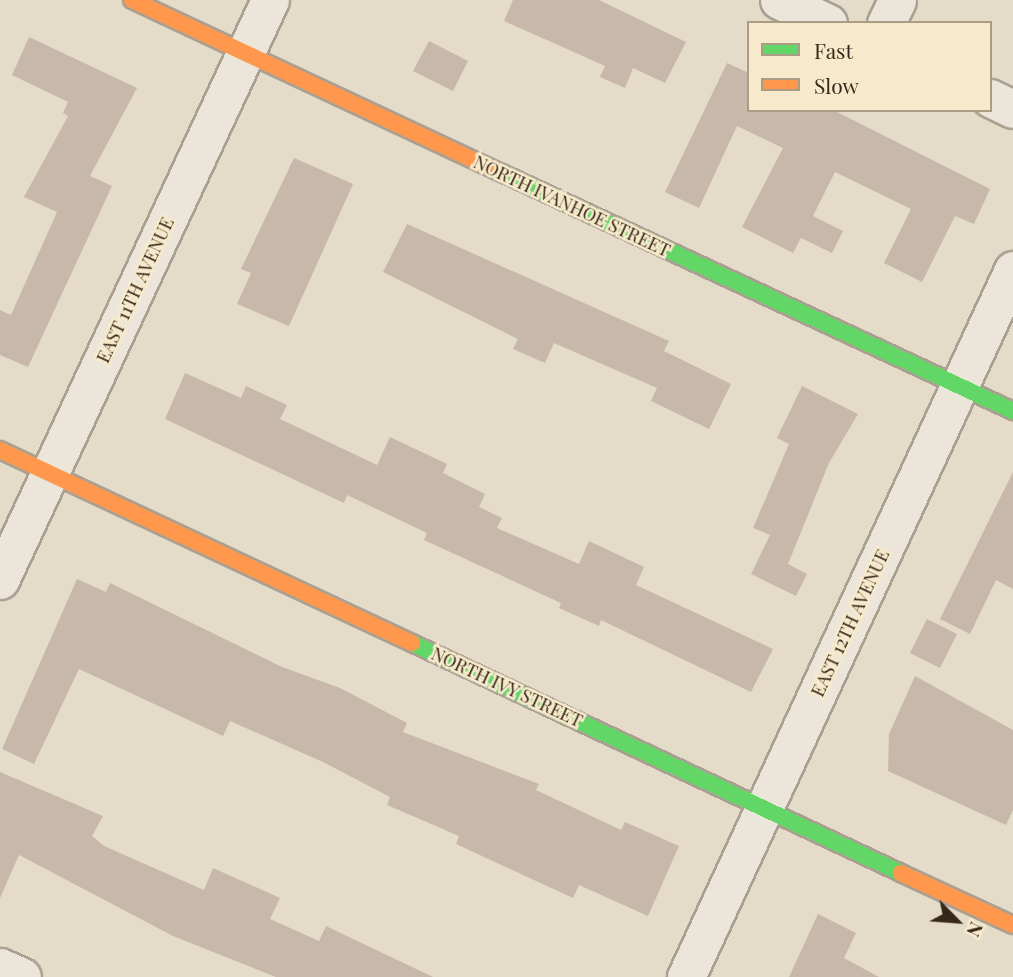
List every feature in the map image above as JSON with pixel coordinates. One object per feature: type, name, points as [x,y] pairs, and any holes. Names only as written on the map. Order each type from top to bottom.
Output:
[{"type":"street","name":"NORTH IVANHOE STREET","points":[[132,0],[1013,411]]},
{"type":"street","name":"EAST 11TH AVENUE","points":[[0,580],[270,0]]},
{"type":"street","points":[[779,0],[824,21]]},
{"type":"street","points":[[887,21],[897,0]]},
{"type":"street","points":[[992,99],[1013,109]]},
{"type":"street","name":"EAST 12TH AVENUE","points":[[686,977],[1013,270]]},
{"type":"street","name":"NORTH IVY STREET","points":[[0,450],[1013,925]]},
{"type":"street","points":[[0,967],[22,977]]},
{"type":"building","points":[[513,0],[599,0],[686,42],[665,83],[633,68],[625,88],[600,77],[605,66],[504,21]]},
{"type":"building","points":[[29,37],[137,88],[90,176],[112,186],[28,367],[0,355],[0,310],[11,315],[57,212],[24,197],[68,116],[63,113],[68,102],[12,75]]},
{"type":"building","points":[[429,41],[468,61],[453,91],[413,71]]},
{"type":"building","points":[[727,63],[747,72],[747,112],[837,112],[990,189],[974,224],[955,216],[922,282],[884,263],[911,209],[835,172],[813,216],[843,231],[832,253],[801,238],[793,253],[742,227],[783,148],[737,126],[699,208],[665,192]]},
{"type":"building","points":[[294,158],[353,184],[289,326],[237,304],[251,273],[241,269]]},
{"type":"building","points":[[407,224],[669,341],[664,351],[731,384],[709,429],[651,401],[657,388],[554,343],[545,363],[513,349],[518,339],[383,272]]},
{"type":"building","points":[[185,373],[241,398],[246,386],[287,405],[280,419],[377,465],[390,437],[447,464],[443,473],[485,494],[479,507],[502,518],[497,528],[579,564],[589,541],[644,567],[636,585],[773,649],[751,692],[601,620],[599,626],[559,608],[561,603],[424,540],[427,533],[347,495],[344,503],[165,419]]},
{"type":"building","points":[[802,386],[858,414],[829,463],[788,564],[807,574],[796,596],[751,574],[770,535],[753,528],[789,444],[777,438]]},
{"type":"building","points":[[1013,472],[1013,589],[996,580],[970,634],[940,619]]},
{"type":"building","points":[[77,579],[106,592],[110,583],[282,667],[340,688],[407,723],[403,732],[539,784],[536,790],[621,830],[625,822],[679,846],[648,916],[579,885],[573,898],[456,844],[459,836],[387,805],[390,797],[323,762],[230,721],[223,736],[79,669],[34,764],[2,749]]},
{"type":"building","points":[[927,619],[957,634],[940,668],[910,653]]},
{"type":"building","points":[[915,676],[1013,730],[1013,810],[1006,825],[888,771],[889,734]]},
{"type":"building","points":[[0,772],[103,816],[92,836],[104,846],[204,890],[213,868],[280,898],[270,919],[319,941],[326,926],[433,977],[276,977],[173,936],[19,855],[0,898]]},
{"type":"building","points":[[818,914],[856,933],[844,958],[879,977],[789,977]]},
{"type":"traffic: fast","points":[[502,173],[1013,411]]},
{"type":"traffic: fast","points":[[412,643],[901,873]]},
{"type":"traffic: slow","points":[[132,0],[502,173]]},
{"type":"traffic: slow","points":[[0,450],[412,643]]},
{"type":"traffic: slow","points":[[901,873],[1013,925]]}]
